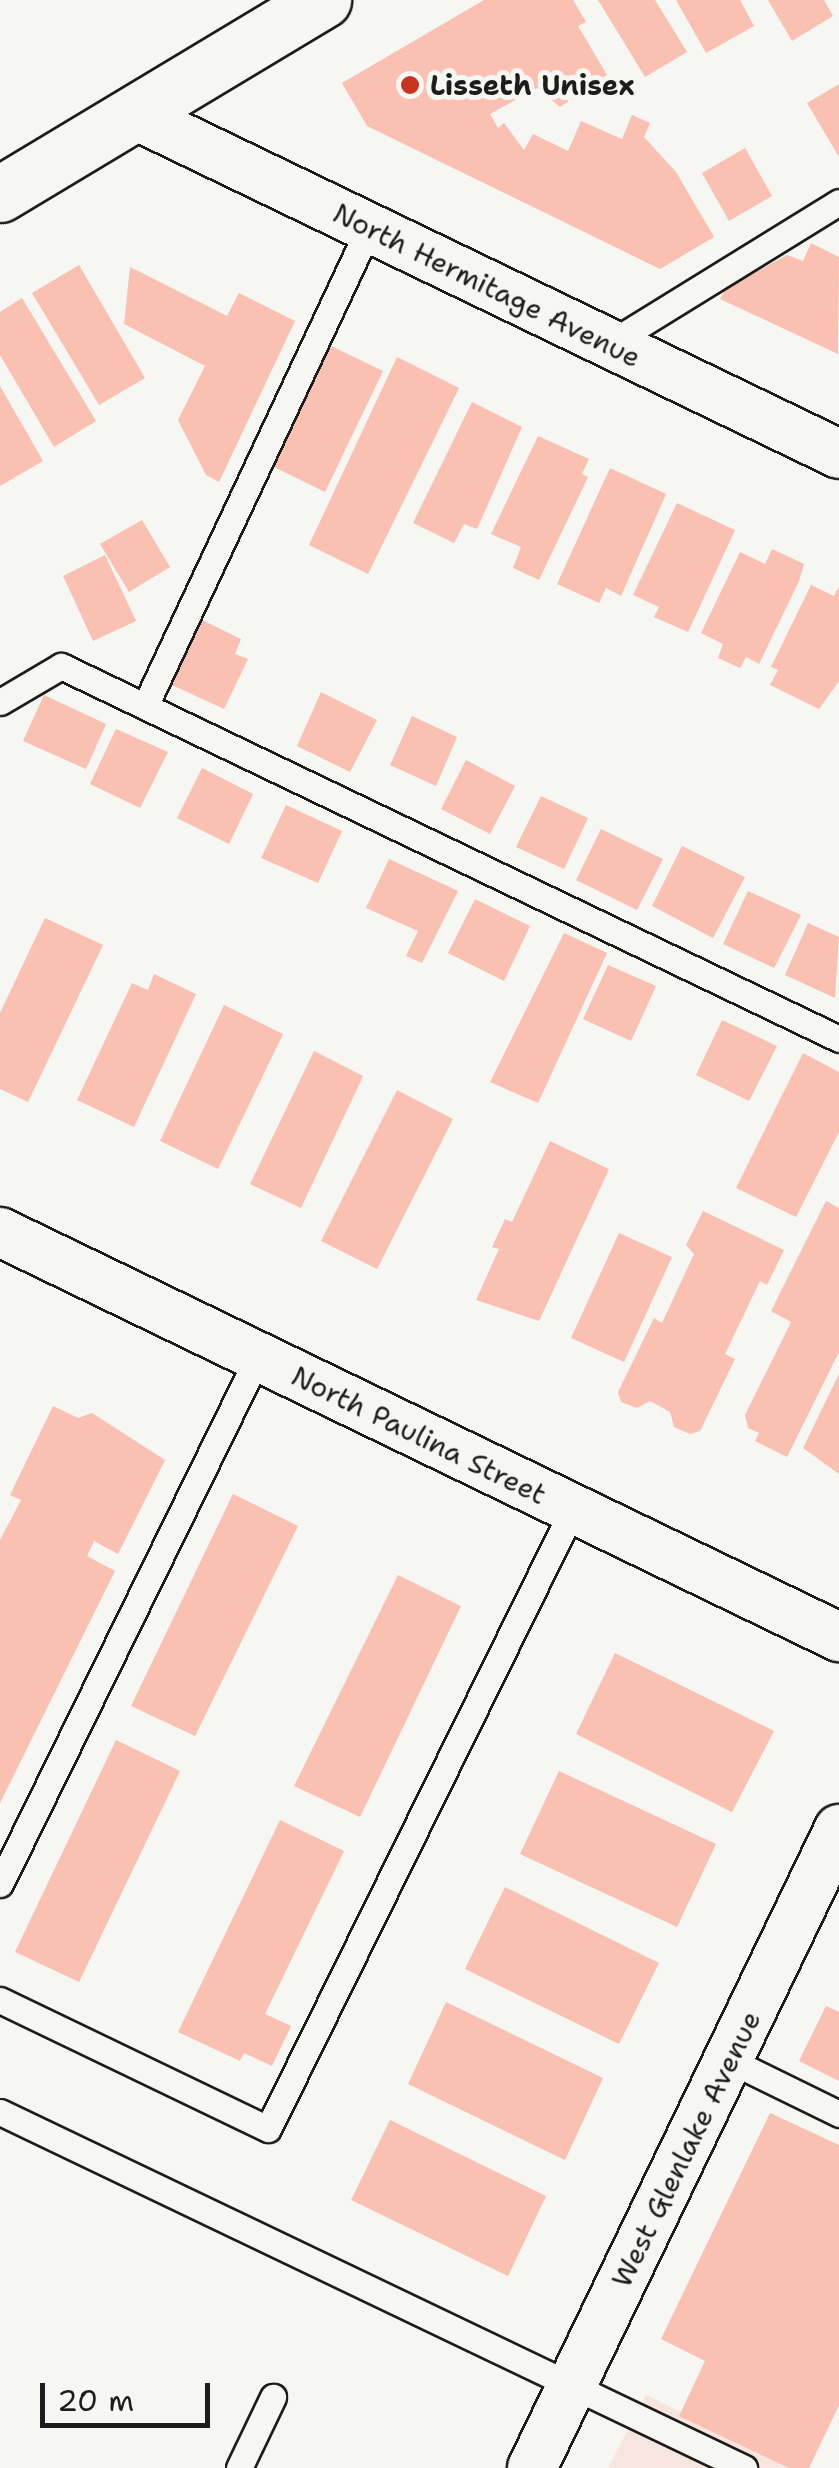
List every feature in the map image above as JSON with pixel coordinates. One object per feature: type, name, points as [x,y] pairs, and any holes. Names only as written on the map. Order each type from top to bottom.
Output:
[{"type":"main road","points":[[0,194],[323,0]]},
{"type":"street","name":"North Hermitage Avenue","points":[[135,115],[839,454]]},
{"type":"street","name":"North Paulina Street","points":[[0,1232],[839,1637]]},
{"type":"street","name":"West Glenlake Avenue","points":[[532,2468],[839,1830]]},
{"type":"lane","points":[[609,344],[839,202]]},
{"type":"lane","points":[[144,706],[369,228]]},
{"type":"lane","points":[[0,702],[61,666],[839,1039]]},
{"type":"lane","points":[[0,1884],[258,1357]]},
{"type":"lane","points":[[0,2000],[268,2130],[573,1509]]},
{"type":"lane","points":[[729,2060],[839,2114]]},
{"type":"lane","points":[[0,2112],[744,2468]]},
{"type":"lane","points":[[239,2468],[274,2397]]},
{"type":"shaded area","points":[[646,2395],[796,2468],[608,2468]]},
{"type":"building","points":[[484,0],[573,0],[586,22],[578,26],[607,75],[560,107],[537,88],[490,114],[498,128],[504,123],[524,150],[533,134],[568,151],[581,121],[622,139],[632,115],[650,123],[644,137],[676,172],[714,237],[660,269],[367,126],[342,83]]},
{"type":"building","points":[[598,0],[655,0],[687,52],[645,77]]},
{"type":"building","points":[[676,0],[740,0],[754,26],[706,53]]},
{"type":"building","points":[[768,0],[824,0],[833,16],[792,41]]},
{"type":"building","points":[[839,84],[839,157],[807,103]]},
{"type":"building","points":[[745,148],[772,196],[729,221],[702,173]]},
{"type":"building","points":[[811,243],[839,257],[838,354],[720,299],[725,289],[787,255],[803,261]]},
{"type":"building","points":[[79,265],[145,378],[99,405],[32,293]]},
{"type":"building","points":[[130,267],[227,316],[239,293],[295,321],[219,482],[206,475],[178,420],[205,366],[124,324]]},
{"type":"building","points":[[22,298],[96,421],[54,447],[0,355],[0,312]]},
{"type":"building","points":[[327,344],[383,371],[325,492],[270,465]]},
{"type":"building","points":[[397,357],[459,388],[368,574],[309,545]]},
{"type":"building","points":[[0,386],[43,461],[0,486]]},
{"type":"building","points":[[472,402],[522,427],[477,529],[464,524],[454,543],[413,523]]},
{"type":"building","points":[[538,436],[589,459],[582,474],[588,477],[539,580],[513,568],[521,547],[491,534]]},
{"type":"building","points":[[610,468],[666,494],[621,596],[606,588],[599,603],[557,584]]},
{"type":"building","points":[[677,503],[735,530],[688,632],[654,617],[659,607],[633,595]]},
{"type":"building","points":[[142,520],[170,567],[129,592],[100,544]]},
{"type":"building","points":[[772,549],[804,564],[759,664],[746,657],[740,668],[718,658],[723,644],[701,633],[740,552],[765,564]]},
{"type":"building","points":[[105,555],[136,621],[93,641],[63,576]]},
{"type":"building","points":[[811,585],[834,596],[839,586],[839,681],[819,709],[770,685],[778,670],[771,667]]},
{"type":"building","points":[[202,620],[241,639],[235,654],[248,659],[224,709],[172,685]]},
{"type":"building","points":[[321,692],[377,720],[350,772],[297,746]]},
{"type":"building","points":[[44,695],[106,724],[86,769],[23,741]]},
{"type":"building","points":[[412,716],[457,737],[436,786],[390,765]]},
{"type":"building","points":[[116,729],[168,752],[140,808],[90,784]]},
{"type":"building","points":[[466,760],[515,786],[490,834],[441,809]]},
{"type":"building","points":[[202,768],[253,794],[229,844],[177,818]]},
{"type":"building","points":[[541,796],[588,818],[564,869],[516,847]]},
{"type":"building","points":[[286,805],[342,831],[318,883],[261,858]]},
{"type":"building","points":[[601,829],[663,859],[637,910],[576,880]]},
{"type":"building","points":[[682,846],[745,877],[713,938],[652,906]]},
{"type":"building","points":[[389,859],[458,891],[422,963],[406,956],[418,931],[366,908]]},
{"type":"building","points":[[748,891],[801,915],[774,968],[723,944]]},
{"type":"building","points":[[475,899],[530,926],[504,981],[448,953]]},
{"type":"building","points":[[45,918],[103,945],[28,1102],[0,1089],[0,1013]]},
{"type":"building","points":[[808,923],[839,937],[835,998],[785,975]]},
{"type":"building","points":[[564,933],[607,953],[538,1103],[490,1082]]},
{"type":"building","points":[[608,965],[656,986],[631,1041],[583,1019]]},
{"type":"building","points":[[154,974],[196,994],[134,1127],[77,1100],[132,983],[148,990]]},
{"type":"building","points":[[224,1005],[283,1034],[218,1169],[160,1141]]},
{"type":"building","points":[[722,1020],[777,1046],[749,1101],[696,1075]]},
{"type":"building","points":[[314,1051],[363,1076],[301,1208],[250,1184]]},
{"type":"building","points":[[803,1053],[839,1072],[839,1132],[796,1217],[736,1188]]},
{"type":"building","points":[[397,1090],[453,1119],[377,1269],[321,1241]]},
{"type":"building","points":[[550,1141],[609,1169],[539,1321],[476,1300],[499,1249],[492,1247],[505,1219],[512,1222]]},
{"type":"building","points":[[826,1201],[839,1208],[839,1352],[787,1457],[755,1441],[759,1433],[748,1428],[745,1415],[791,1322],[771,1311]]},
{"type":"building","points":[[703,1211],[784,1250],[767,1285],[760,1281],[725,1354],[735,1359],[700,1431],[690,1434],[674,1427],[670,1412],[650,1401],[637,1408],[621,1402],[618,1392],[654,1318],[662,1323],[694,1254],[686,1245]]},
{"type":"building","points":[[619,1233],[672,1257],[624,1362],[571,1338]]},
{"type":"building","points":[[839,1374],[839,1474],[803,1448]]},
{"type":"building","points":[[53,1406],[78,1418],[92,1413],[165,1460],[118,1554],[94,1541],[87,1556],[115,1571],[0,1803],[0,1540],[21,1500],[10,1495]]},
{"type":"building","points":[[233,1494],[298,1526],[195,1736],[131,1706]]},
{"type":"building","points":[[398,1575],[461,1606],[360,1817],[294,1786]]},
{"type":"building","points":[[615,1653],[774,1731],[732,1812],[576,1734]]},
{"type":"building","points":[[116,1740],[180,1771],[79,1982],[15,1952]]},
{"type":"building","points":[[559,1771],[716,1844],[677,1927],[520,1854]]},
{"type":"building","points":[[280,1820],[344,1851],[265,2014],[291,2026],[272,2066],[244,2053],[240,2061],[178,2032]]},
{"type":"building","points":[[505,1887],[659,1963],[619,2044],[465,1969]]},
{"type":"building","points":[[446,2002],[603,2078],[565,2160],[408,2084]]},
{"type":"building","points":[[826,2006],[839,2012],[839,2081],[799,2061]]},
{"type":"building","points":[[770,2113],[839,2145],[839,2405],[809,2468],[789,2468],[679,2416],[705,2361],[661,2339]]},
{"type":"building","points":[[390,2120],[546,2196],[508,2276],[351,2200]]},
{"type":"place","name":"Lisseth Unisex","points":[[410,85]]}]
